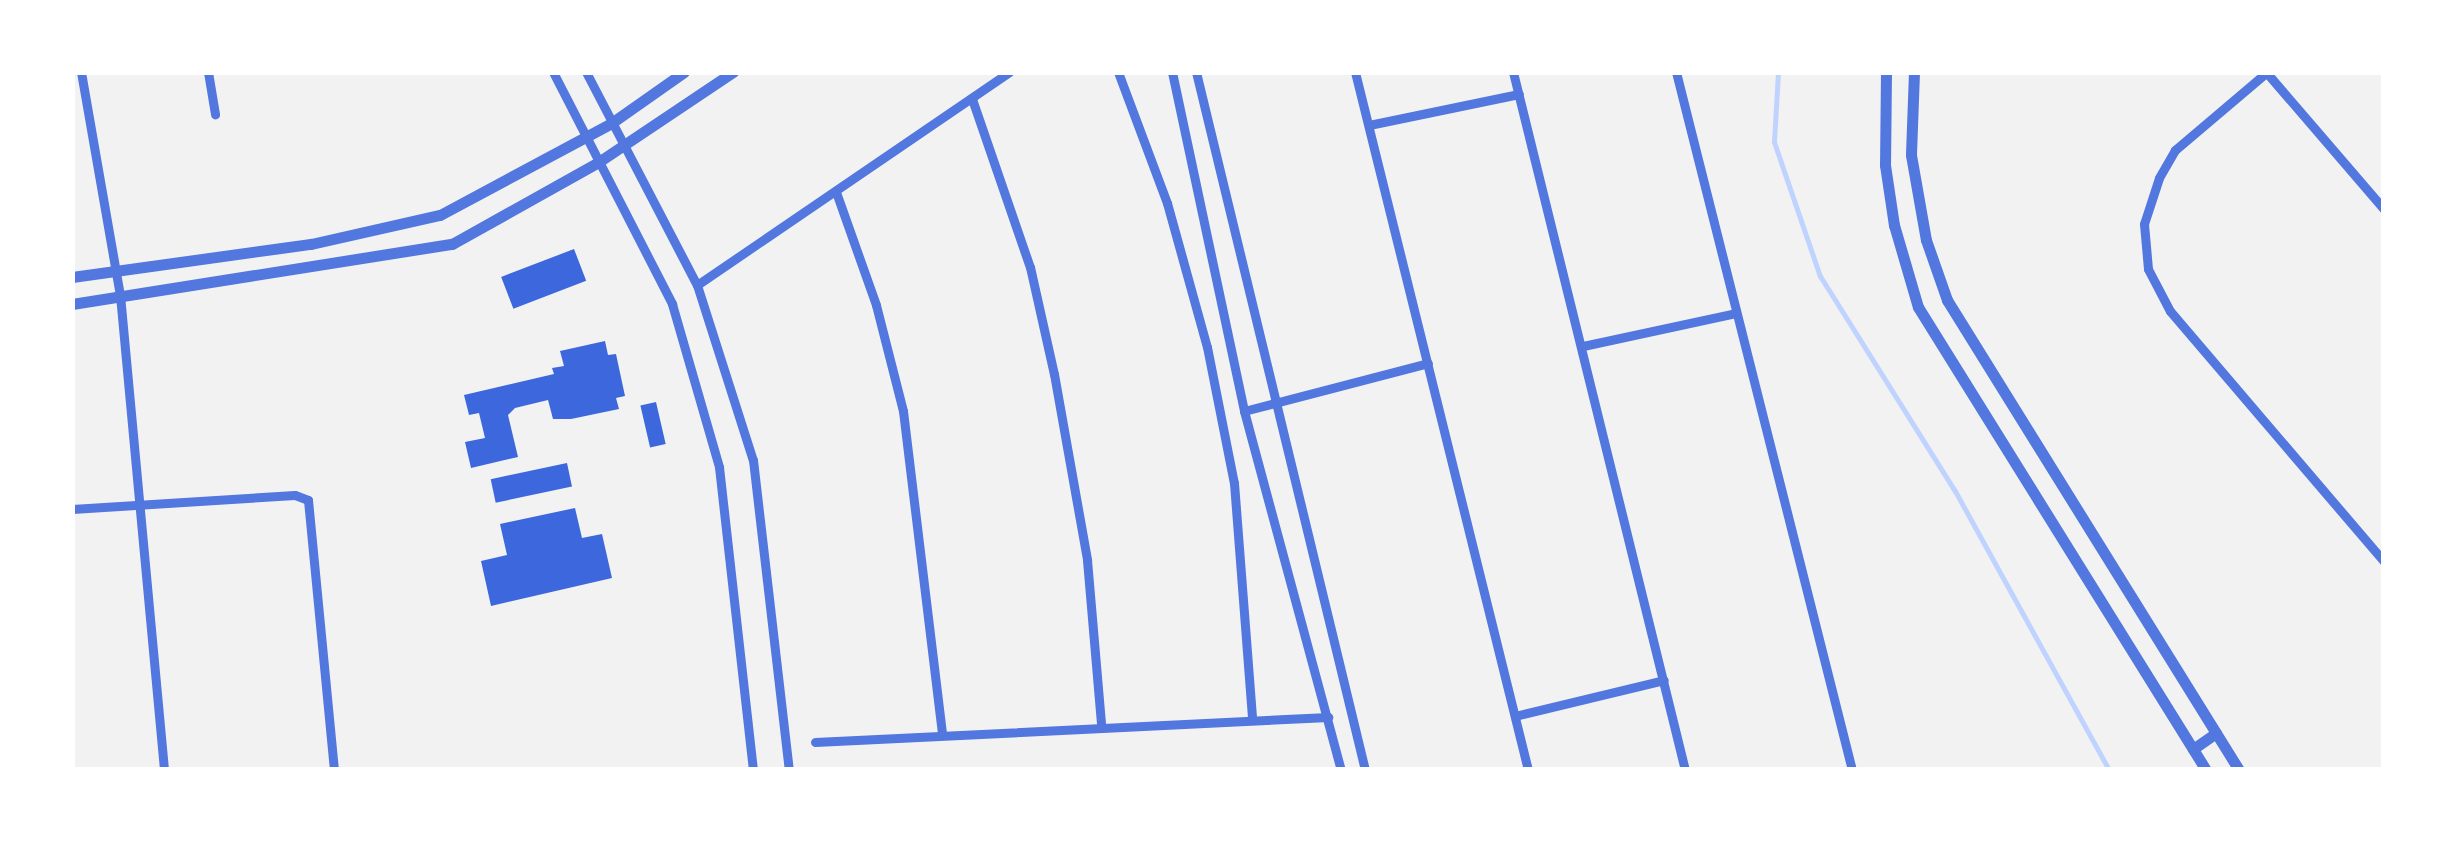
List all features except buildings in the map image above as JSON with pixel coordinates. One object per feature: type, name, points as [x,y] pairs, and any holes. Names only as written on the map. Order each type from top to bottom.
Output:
[{"type":"street","points":[[81,72],[120,295],[164,770]]},
{"type":"street","points":[[208,72],[216,114]]},
{"type":"street","points":[[553,72],[672,304],[720,467],[752,770]]},
{"type":"street","points":[[586,72],[697,285],[753,460],[788,770]]},
{"type":"street","points":[[72,277],[310,244],[440,214],[610,124],[684,72]]},
{"type":"street","points":[[72,304],[452,244],[597,163],[733,72]]},
{"type":"street","points":[[697,285],[1009,72]]},
{"type":"street","points":[[1118,72],[1167,203],[1207,346],[1234,483],[1252,719]]},
{"type":"street","points":[[1172,72],[1244,411],[1341,770]]},
{"type":"street","points":[[1196,72],[1273,404],[1365,770]]},
{"type":"street","points":[[1354,72],[1528,770]]},
{"type":"street","points":[[1514,72],[1684,770]]},
{"type":"street","points":[[1676,72],[1852,770]]},
{"type":"street","points":[[1886,72],[1885,166],[1894,225],[1918,307],[2206,770]]},
{"type":"street","points":[[1914,72],[1911,155],[1929,251],[1946,300],[2239,770]]},
{"type":"street","points":[[2384,209],[2267,73],[2175,150],[2158,178],[2144,224],[2148,269],[2170,311],[2384,562]]},
{"type":"street","points":[[1368,125],[1519,94]]},
{"type":"street","points":[[972,99],[1030,267],[1054,374],[1087,560],[1101,724]]},
{"type":"street","points":[[836,192],[876,305],[903,411],[942,734]]},
{"type":"street","points":[[1583,346],[1735,313]]},
{"type":"street","points":[[1244,411],[1428,363]]},
{"type":"street","points":[[72,509],[140,508],[295,495],[308,500],[334,770]]},
{"type":"street","points":[[1515,716],[1664,680]]},
{"type":"street","points":[[816,742],[1101,724],[1328,717]]},
{"type":"street","points":[[2193,749],[2216,732]]},
{"type":"waterway","points":[[1778,72],[1774,142],[1820,276],[1955,491],[2109,770]]}]
